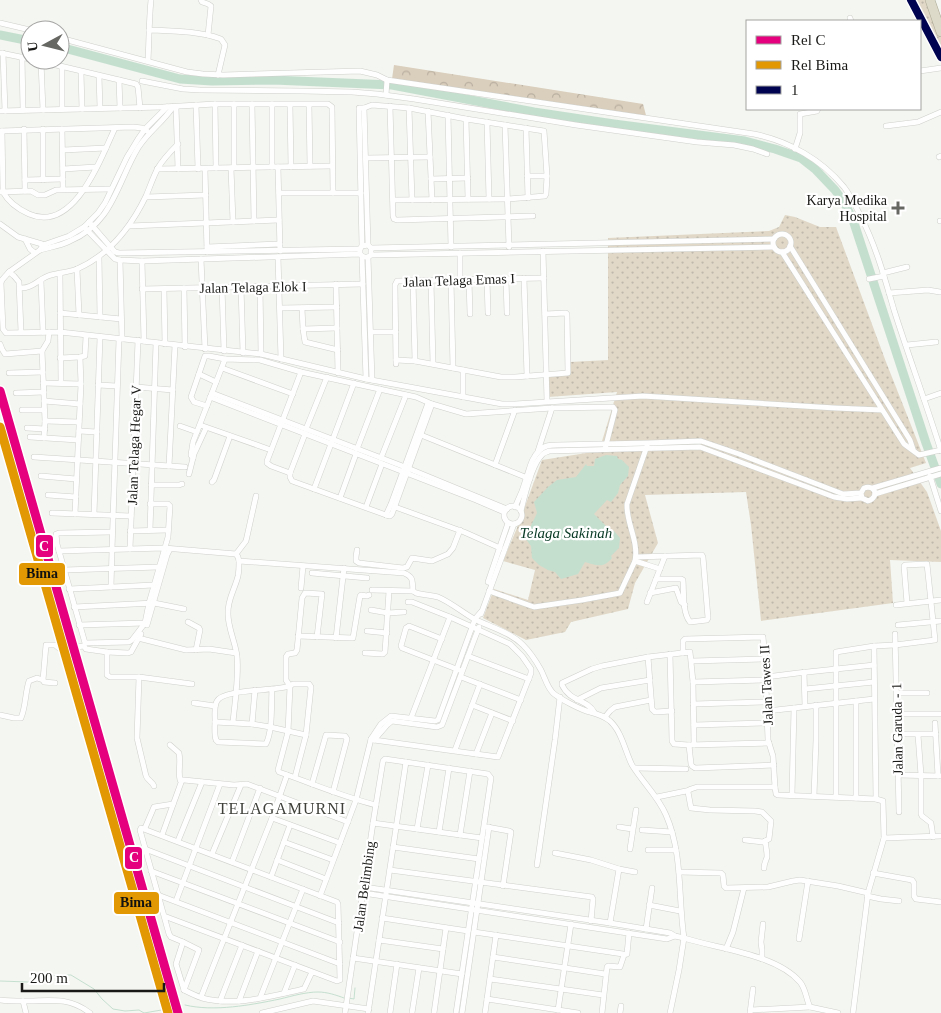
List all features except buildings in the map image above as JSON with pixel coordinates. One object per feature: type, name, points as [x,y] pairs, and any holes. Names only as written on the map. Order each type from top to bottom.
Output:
[{"type":"highway","points":[[911,0],[941,57]]},
{"type":"highway","points":[[930,0],[940,29]]},
{"type":"street","points":[[148,61],[151,0]]},
{"type":"street","points":[[201,0],[211,6],[208,35]]},
{"type":"street","points":[[0,23],[20,28]]},
{"type":"street","points":[[150,30],[185,32],[221,39],[224,42],[224,51],[218,75]]},
{"type":"street","points":[[70,41],[193,73],[218,75],[360,71],[377,75],[387,82],[754,134],[774,139],[818,162],[838,181],[850,196],[867,228],[907,346],[939,451],[917,454],[904,444],[782,252],[774,246],[774,239]]},
{"type":"street","points":[[20,57],[1,53],[2,111],[175,107],[215,104],[328,104],[332,107],[333,193]]},
{"type":"street","points":[[921,71],[941,68]]},
{"type":"street","points":[[70,69],[137,85],[140,108]]},
{"type":"street","points":[[22,70],[23,110]]},
{"type":"street","points":[[41,70],[43,110]]},
{"type":"street","points":[[62,70],[62,109]]},
{"type":"street","points":[[81,72],[82,109]]},
{"type":"street","points":[[99,76],[100,108]]},
{"type":"street","points":[[119,80],[120,108]]},
{"type":"street","points":[[142,81],[183,89],[200,90],[386,93],[576,125],[697,142],[734,145],[767,154]]},
{"type":"street","points":[[386,93],[387,82]]},
{"type":"street","points":[[215,104],[216,168]]},
{"type":"street","points":[[233,222],[234,104]]},
{"type":"street","points":[[252,104],[254,221]]},
{"type":"street","points":[[272,104],[275,167],[279,193],[280,250]]},
{"type":"street","points":[[290,104],[291,167]]},
{"type":"street","points":[[196,105],[198,169]]},
{"type":"street","points":[[309,105],[310,166]]},
{"type":"street","points":[[372,380],[371,332],[361,193],[359,109],[372,105],[409,108],[544,131],[547,176],[545,196],[508,199],[393,200]]},
{"type":"street","points":[[390,106],[393,217],[396,220],[533,216]]},
{"type":"street","points":[[89,227],[105,204],[127,157],[167,107]]},
{"type":"street","points":[[175,107],[168,115],[147,131],[102,219],[41,249],[4,276],[1,283],[1,305],[3,329],[5,332],[60,332],[261,354],[366,379],[502,404],[643,396],[882,410]]},
{"type":"street","points":[[175,107],[178,169]]},
{"type":"street","points":[[364,108],[366,158],[363,284],[366,379]]},
{"type":"street","points":[[409,108],[412,200]]},
{"type":"street","points":[[795,149],[800,133],[800,114],[818,110]]},
{"type":"street","points":[[428,111],[432,200]]},
{"type":"street","points":[[886,126],[918,122],[941,112]]},
{"type":"street","points":[[448,115],[451,247]]},
{"type":"street","points":[[466,119],[468,199]]},
{"type":"street","points":[[486,122],[489,199]]},
{"type":"street","points":[[505,125],[510,252]]},
{"type":"street","points":[[115,128],[85,190],[60,213],[43,217],[34,216],[13,205],[2,192],[1,131],[133,127],[147,131]]},
{"type":"street","points":[[526,128],[528,198]]},
{"type":"street","points":[[24,129],[25,191]]},
{"type":"street","points":[[43,129],[43,180]]},
{"type":"street","points":[[62,129],[63,190]]},
{"type":"street","points":[[20,288],[29,288],[47,276],[77,268],[109,249],[129,226],[146,197],[157,170],[178,144]]},
{"type":"street","points":[[63,150],[106,148]]},
{"type":"street","points":[[366,158],[430,157]]},
{"type":"street","points":[[157,170],[332,166]]},
{"type":"street","points":[[63,169],[96,167]]},
{"type":"street","points":[[205,168],[207,250]]},
{"type":"street","points":[[526,176],[547,176]]},
{"type":"street","points":[[431,178],[468,178]]},
{"type":"street","points":[[24,180],[63,179]]},
{"type":"street","points":[[2,192],[31,191],[45,195],[56,190],[112,189]]},
{"type":"street","points":[[279,193],[361,193]]},
{"type":"street","points":[[146,197],[206,195]]},
{"type":"street","points":[[129,226],[279,220]]},
{"type":"street","points":[[0,224],[41,249]]},
{"type":"street","points":[[89,227],[109,249],[115,259],[142,261],[278,257],[451,247],[774,239],[776,236],[785,234],[789,237],[790,246],[910,440],[913,450]]},
{"type":"street","points":[[25,239],[30,249],[41,249]]},
{"type":"street","points":[[109,249],[119,254],[280,244]]},
{"type":"street","points":[[207,250],[460,253],[774,246]]},
{"type":"street","points":[[782,252],[790,246]]},
{"type":"street","points":[[543,251],[546,401]]},
{"type":"street","points":[[460,253],[460,280]]},
{"type":"street","points":[[98,257],[100,317]]},
{"type":"street","points":[[278,257],[281,359]]},
{"type":"street","points":[[201,259],[205,349]]},
{"type":"street","points":[[111,587],[121,319],[120,260]]},
{"type":"street","name":"Jalan Telaga Hegar V","points":[[130,549],[136,387],[141,340],[142,261]]},
{"type":"street","points":[[872,278],[907,267]]},
{"type":"street","points":[[77,268],[79,315]]},
{"type":"street","points":[[9,272],[17,279],[20,288],[21,332]]},
{"type":"street","points":[[60,274],[61,383]]},
{"type":"street","points":[[524,278],[527,376]]},
{"type":"street","name":"Jalan Telaga Emas I","points":[[415,361],[396,362],[395,284],[399,280],[544,278]]},
{"type":"street","points":[[487,279],[488,313]]},
{"type":"street","points":[[506,279],[507,313]]},
{"type":"street","points":[[41,280],[48,341],[42,351],[44,438]]},
{"type":"street","points":[[413,280],[415,361],[501,377],[515,378],[568,372],[567,313],[545,314]]},
{"type":"street","points":[[451,280],[452,368]]},
{"type":"street","points":[[469,280],[470,314]]},
{"type":"street","points":[[431,281],[432,364]]},
{"type":"street","points":[[336,284],[338,373]]},
{"type":"street","name":"Jalan Telaga Elok I","points":[[142,289],[363,284]]},
{"type":"street","points":[[260,286],[261,354]]},
{"type":"street","points":[[222,287],[224,351]]},
{"type":"street","points":[[241,287],[243,353]]},
{"type":"street","points":[[184,288],[185,347]]},
{"type":"street","points":[[164,289],[165,344]]},
{"type":"street","points":[[889,294],[928,290],[940,292]]},
{"type":"street","points":[[280,308],[337,307]]},
{"type":"street","points":[[302,308],[305,342],[338,350]]},
{"type":"street","points":[[60,314],[121,319]]},
{"type":"street","points":[[303,329],[337,328]]},
{"type":"street","points":[[371,332],[396,332]]},
{"type":"street","points":[[60,358],[84,357],[86,354],[86,336]]},
{"type":"street","points":[[94,514],[100,337]]},
{"type":"street","points":[[150,530],[156,342]]},
{"type":"street","points":[[907,346],[936,342]]},
{"type":"street","points":[[0,344],[5,354],[42,351]]},
{"type":"street","points":[[169,466],[175,345]]},
{"type":"street","points":[[207,406],[194,402],[191,399],[206,356],[225,359],[260,360],[301,372],[406,395],[463,414],[552,408],[615,408],[605,447]]},
{"type":"street","points":[[75,514],[81,384],[80,357]]},
{"type":"street","points":[[193,458],[191,455],[197,432],[225,359]]},
{"type":"street","points":[[222,368],[293,394]]},
{"type":"street","points":[[462,397],[463,370]]},
{"type":"street","points":[[9,373],[43,372]]},
{"type":"street","points":[[290,474],[268,464],[267,461],[301,372]]},
{"type":"street","points":[[199,374],[216,382]]},
{"type":"street","points":[[327,377],[305,432],[290,478],[292,481],[386,515],[390,516],[395,506],[430,404]]},
{"type":"street","points":[[43,382],[81,384]]},
{"type":"street","points":[[314,489],[354,383]]},
{"type":"street","points":[[98,385],[117,386]]},
{"type":"street","points":[[136,387],[172,390]]},
{"type":"street","points":[[340,498],[380,389]]},
{"type":"street","points":[[16,393],[44,392]]},
{"type":"street","points":[[924,399],[941,393]]},
{"type":"street","points":[[211,395],[506,510]]},
{"type":"street","points":[[366,507],[406,395]]},
{"type":"street","points":[[44,401],[80,404]]},
{"type":"street","points":[[386,515],[422,435],[430,404]]},
{"type":"street","points":[[540,453],[552,408]]},
{"type":"street","points":[[22,410],[44,410]]},
{"type":"street","points":[[495,465],[514,410]]},
{"type":"street","points":[[45,421],[79,422]]},
{"type":"street","points":[[200,425],[271,450]]},
{"type":"street","points":[[180,426],[197,432]]},
{"type":"street","points":[[27,428],[44,429]]},
{"type":"street","points":[[189,474],[193,458],[206,428]]},
{"type":"street","points":[[79,431],[97,432]]},
{"type":"street","points":[[422,435],[528,478]]},
{"type":"street","points":[[212,482],[230,436]]},
{"type":"street","points":[[30,437],[78,440]]},
{"type":"street","points":[[492,584],[488,582],[500,548],[512,523],[520,520],[522,514],[521,511],[533,459],[549,445],[605,447],[701,444],[738,454],[843,494],[861,496],[868,501],[874,498],[874,491]]},
{"type":"street","points":[[489,591],[534,607],[617,594],[621,590],[635,559],[636,546],[627,507],[647,446]]},
{"type":"street","points":[[34,457],[185,467]]},
{"type":"street","points":[[861,496],[866,487],[874,491],[930,474],[941,468]]},
{"type":"street","points":[[930,474],[941,474]]},
{"type":"street","points":[[930,474],[941,511]]},
{"type":"street","points":[[41,476],[76,479]]},
{"type":"street","points":[[512,523],[505,518],[506,510],[515,506],[528,478]]},
{"type":"street","points":[[151,484],[182,484]]},
{"type":"street","points":[[48,495],[76,498]]},
{"type":"street","points":[[236,554],[246,541],[256,496]]},
{"type":"street","points":[[112,532],[57,533],[55,536],[85,643],[129,642],[145,624],[167,555],[170,504],[150,504]]},
{"type":"street","points":[[395,506],[460,530],[500,548]]},
{"type":"street","points":[[515,506],[521,511]]},
{"type":"street","points":[[52,513],[131,516]]},
{"type":"street","points":[[385,723],[394,721],[442,725],[512,523]]},
{"type":"street","points":[[130,531],[168,530]]},
{"type":"street","points":[[357,550],[356,561],[359,563],[403,568],[407,566],[412,558],[432,561],[448,554],[453,548],[460,530]]},
{"type":"street","points":[[59,551],[167,549],[236,554]]},
{"type":"street","points":[[43,680],[45,646],[51,644],[60,649],[84,646],[86,649],[107,652],[131,652],[148,624],[154,585],[167,549]]},
{"type":"street","points":[[233,722],[237,663],[228,613],[229,601],[238,577],[239,561],[236,554]]},
{"type":"street","points":[[635,559],[665,556],[700,555],[703,557],[708,620],[688,621],[683,580],[680,578],[656,579]]},
{"type":"street","points":[[646,602],[665,556]]},
{"type":"street","points":[[635,559],[660,569]]},
{"type":"street","points":[[239,561],[404,573],[412,578],[413,591]]},
{"type":"street","points":[[836,797],[836,652],[935,640],[927,564],[904,566],[908,603]]},
{"type":"street","points":[[301,588],[303,566]]},
{"type":"street","points":[[64,570],[159,567]]},
{"type":"street","points":[[336,638],[344,568]]},
{"type":"street","points":[[312,573],[367,578]]},
{"type":"street","points":[[69,589],[154,585]]},
{"type":"street","points":[[650,593],[676,588],[681,602],[685,605]]},
{"type":"street","points":[[365,653],[384,653],[389,590]]},
{"type":"street","points":[[298,636],[353,638],[360,596],[368,596],[371,592],[389,590],[413,591],[436,597],[478,621],[514,637],[530,653],[545,678],[548,687],[553,692],[583,709],[605,717],[614,725],[634,768],[657,798],[666,814],[676,850],[679,872],[680,911],[684,938],[670,1013]]},
{"type":"street","points":[[317,637],[322,595],[320,593],[305,593],[303,595],[297,650],[296,653],[288,654],[286,657],[286,680],[290,686],[288,732],[278,768],[279,772],[356,800],[376,805]]},
{"type":"street","points":[[896,605],[941,600]]},
{"type":"street","points":[[372,740],[498,757],[531,673],[531,669],[522,656],[507,642],[450,617],[408,602]]},
{"type":"street","points":[[74,607],[152,603],[184,609]]},
{"type":"street","points":[[371,610],[388,613],[404,612]]},
{"type":"street","points":[[411,718],[450,617]]},
{"type":"street","points":[[898,624],[941,621]]},
{"type":"street","points":[[188,622],[200,630],[196,650]]},
{"type":"street","points":[[79,625],[145,624]]},
{"type":"street","points":[[442,639],[409,626],[406,628],[401,644],[402,648],[434,660],[480,684],[521,700]]},
{"type":"street","points":[[320,896],[356,800],[372,740],[392,716],[438,720],[468,656],[475,629]]},
{"type":"street","points":[[367,632],[386,633]]},
{"type":"street","name":"Jalan Garuda - 1","points":[[895,634],[899,812]]},
{"type":"street","name":"Jalan Tawes II","points":[[683,653],[683,641],[685,639],[761,637],[764,639],[769,743],[773,754],[775,787]]},
{"type":"street","points":[[138,638],[186,650],[209,649],[236,653]]},
{"type":"street","points":[[874,646],[876,799]]},
{"type":"street","points":[[107,652],[108,676],[192,684]]},
{"type":"street","points":[[594,712],[591,708],[565,692],[562,683],[598,667],[648,657],[690,652],[692,661],[694,725],[691,745],[692,766],[695,768],[774,765]]},
{"type":"street","points":[[670,654],[673,743],[676,745],[769,743]]},
{"type":"street","points":[[468,656],[529,679]]},
{"type":"street","points":[[648,657],[653,711],[672,711]]},
{"type":"street","points":[[692,661],[765,658]]},
{"type":"street","points":[[693,682],[766,678],[836,668],[874,665]]},
{"type":"street","points":[[804,672],[805,706]]},
{"type":"street","points":[[0,714],[21,718],[26,706],[29,681],[37,678],[44,682],[55,683]]},
{"type":"street","points":[[139,678],[137,738],[146,776],[148,780],[153,782],[154,786]]},
{"type":"street","points":[[577,700],[602,688],[650,680]]},
{"type":"street","points":[[805,689],[874,682]]},
{"type":"street","points":[[272,689],[270,727],[266,744],[218,742],[215,737],[215,706],[217,699],[221,696],[254,690],[285,688],[293,684],[309,684],[306,736],[295,777]]},
{"type":"street","points":[[455,750],[480,684]]},
{"type":"street","points":[[252,724],[254,690]]},
{"type":"street","points":[[897,693],[927,693]]},
{"type":"street","points":[[537,865],[556,740],[560,697]]},
{"type":"street","points":[[767,711],[874,699]]},
{"type":"street","points":[[605,717],[615,707],[651,700]]},
{"type":"street","points":[[856,701],[856,798]]},
{"type":"street","points":[[693,704],[766,702]]},
{"type":"street","points":[[194,703],[215,706]]},
{"type":"street","points":[[472,705],[513,721]]},
{"type":"street","points":[[814,796],[816,705]]},
{"type":"street","points":[[792,795],[794,708]]},
{"type":"street","points":[[476,754],[492,713]]},
{"type":"street","points":[[897,714],[941,714]]},
{"type":"street","points":[[215,722],[252,724],[306,736]]},
{"type":"street","points":[[694,725],[768,723]]},
{"type":"street","points":[[898,774],[940,776],[935,723]]},
{"type":"street","points":[[897,734],[936,734]]},
{"type":"street","points":[[312,784],[326,735],[344,736],[347,739],[333,792]]},
{"type":"street","points":[[918,735],[921,814],[932,823],[933,837]]},
{"type":"street","points":[[170,745],[179,753],[179,774],[180,780],[182,780]]},
{"type":"street","name":"Jalan Belimbing","points":[[346,1013],[383,761],[406,762]]},
{"type":"street","points":[[262,1013],[313,1001],[347,1005],[369,1011],[406,762],[488,774],[491,778],[487,827],[471,932],[462,1013]]},
{"type":"street","points":[[417,829],[428,765]]},
{"type":"street","points":[[439,832],[449,768]]},
{"type":"street","points":[[634,768],[686,769]]},
{"type":"street","points":[[460,835],[470,771]]},
{"type":"street","points":[[201,998],[287,775]]},
{"type":"street","points":[[182,780],[220,784],[247,784],[348,822]]},
{"type":"street","points":[[162,835],[182,780]]},
{"type":"street","points":[[178,841],[202,782]]},
{"type":"street","points":[[176,901],[220,784]]},
{"type":"street","points":[[212,854],[241,785]]},
{"type":"street","points":[[657,798],[697,787],[775,787],[775,792],[778,795],[876,799],[884,802],[884,838],[867,894],[853,1013]]},
{"type":"street","points":[[232,862],[260,788]]},
{"type":"street","points":[[687,791],[692,808],[755,811],[762,812],[770,819],[769,839],[765,841],[745,840]]},
{"type":"street","points":[[145,828],[154,807],[173,804]]},
{"type":"street","points":[[630,848],[636,810]]},
{"type":"street","points":[[272,818],[340,843]]},
{"type":"street","points":[[373,822],[482,838]]},
{"type":"street","points":[[271,877],[290,825]]},
{"type":"street","points":[[478,882],[482,838],[487,827]]},
{"type":"street","points":[[487,827],[509,830],[511,832],[503,886]]},
{"type":"street","points":[[618,827],[632,829]]},
{"type":"street","points":[[164,916],[338,981],[340,980],[338,903],[141,828],[145,849],[151,871],[158,894],[164,916],[170,936],[199,950],[184,990]]},
{"type":"street","points":[[642,830],[672,832]]},
{"type":"street","points":[[884,838],[941,836]]},
{"type":"street","points":[[764,868],[767,854],[765,841]]},
{"type":"street","points":[[284,842],[333,860]]},
{"type":"street","points":[[393,847],[479,859]]},
{"type":"street","points":[[145,849],[339,923]]},
{"type":"street","points":[[648,850],[676,850]]},
{"type":"street","points":[[555,853],[635,872]]},
{"type":"street","points":[[277,860],[326,879]]},
{"type":"street","points":[[610,923],[619,869]]},
{"type":"street","points":[[390,870],[592,898],[591,921]]},
{"type":"street","points":[[151,871],[340,942]]},
{"type":"street","points":[[679,872],[721,874],[723,875],[725,888],[772,887],[796,880],[838,886],[881,899],[899,901]]},
{"type":"street","points":[[873,873],[912,880],[916,899],[941,902]]},
{"type":"street","points":[[799,939],[808,881]]},
{"type":"street","points":[[646,929],[652,888]]},
{"type":"street","points":[[726,948],[733,932],[744,888]]},
{"type":"street","points":[[260,998],[303,889]]},
{"type":"street","points":[[363,890],[629,933],[667,938],[675,936]]},
{"type":"street","points":[[158,894],[340,964]]},
{"type":"street","points":[[649,905],[680,911]]},
{"type":"street","points":[[475,907],[668,932],[675,936],[762,959],[780,966],[792,974],[803,987],[806,1009]]},
{"type":"street","points":[[382,918],[623,955]]},
{"type":"street","points":[[558,1010],[571,924]]},
{"type":"street","points":[[762,959],[763,924]]},
{"type":"street","points":[[434,1013],[446,928]]},
{"type":"street","points":[[456,1013],[471,932]]},
{"type":"street","points":[[602,1013],[607,966],[620,967],[623,955],[626,954],[629,933]]},
{"type":"street","points":[[485,1013],[496,935]]},
{"type":"street","points":[[379,940],[443,948]]},
{"type":"street","points":[[183,942],[176,964],[184,990],[201,998],[239,1001],[305,989],[312,972]]},
{"type":"street","points":[[220,1001],[242,945]]},
{"type":"street","points":[[239,1001],[258,951]]},
{"type":"street","points":[[493,957],[606,974]]},
{"type":"street","points":[[353,958],[462,974]]},
{"type":"street","points":[[390,1013],[397,964]]},
{"type":"street","points":[[284,993],[295,966]]},
{"type":"street","points":[[412,1013],[419,968]]},
{"type":"street","points":[[490,979],[603,995]]},
{"type":"street","points":[[753,989],[750,1011],[806,1009],[838,1013]]},
{"type":"street","points":[[487,999],[578,1013]]},
{"type":"street","points":[[0,1000],[58,1000],[73,1003],[90,1013]]},
{"type":"street","points":[[23,1001],[26,1013]]},
{"type":"street","points":[[620,1013],[621,1006]]},
{"type":"shaded area","points":[[911,0],[930,0],[941,32],[941,57]]},
{"type":"shaded area","points":[[785,215],[820,227],[836,227],[926,463],[910,468],[927,492],[941,531],[941,562],[890,560],[893,603],[761,621],[746,492],[645,495],[658,543],[635,583],[628,609],[571,622],[565,632],[526,640],[483,618],[494,589],[528,600],[535,570],[503,561],[542,460],[599,451],[617,392],[548,397],[548,375],[570,374],[570,362],[608,360],[608,238],[769,231],[779,227]]},
{"type":"green space","points":[[394,65],[643,104],[647,119],[392,79]]},
{"type":"water","name":"Telaga Sakinah","points":[[606,455],[617,456],[618,459],[622,460],[629,467],[628,476],[620,485],[618,493],[611,502],[607,500],[594,514],[620,538],[619,548],[606,564],[599,565],[585,562],[578,574],[561,579],[555,572],[539,565],[532,558],[531,546],[525,538],[537,513],[534,502],[557,480],[576,477],[586,464],[587,466],[594,466],[595,459]]},
{"type":"waterway","points":[[0,35],[20,39]]},
{"type":"waterway","points":[[70,50],[180,79],[212,81],[273,80],[392,85],[534,112],[745,141],[801,158],[815,169],[835,190],[853,220],[941,484]]},
{"type":"waterway","points":[[0,981],[28,982],[39,981],[56,975],[71,975],[94,989],[113,1009],[125,1011],[139,1010],[144,1013],[173,1008]]},
{"type":"waterway","points":[[348,998],[354,999],[355,988]]},
{"type":"waterway","points":[[185,1005],[208,1008],[232,1007],[313,992],[328,993],[344,998]]},
{"type":"rail line","name":"C","points":[[0,391],[178,1013]]},
{"type":"rail line","name":"Bima","points":[[0,427],[168,1013]]},
{"type":"transit line","name":"1","points":[[911,0],[941,57]]},
{"type":"place","name":"Karya Medika Hospital","points":[[898,208]]},
{"type":"district","name":"TELAGAMURNI","points":[[282,808]]}]
